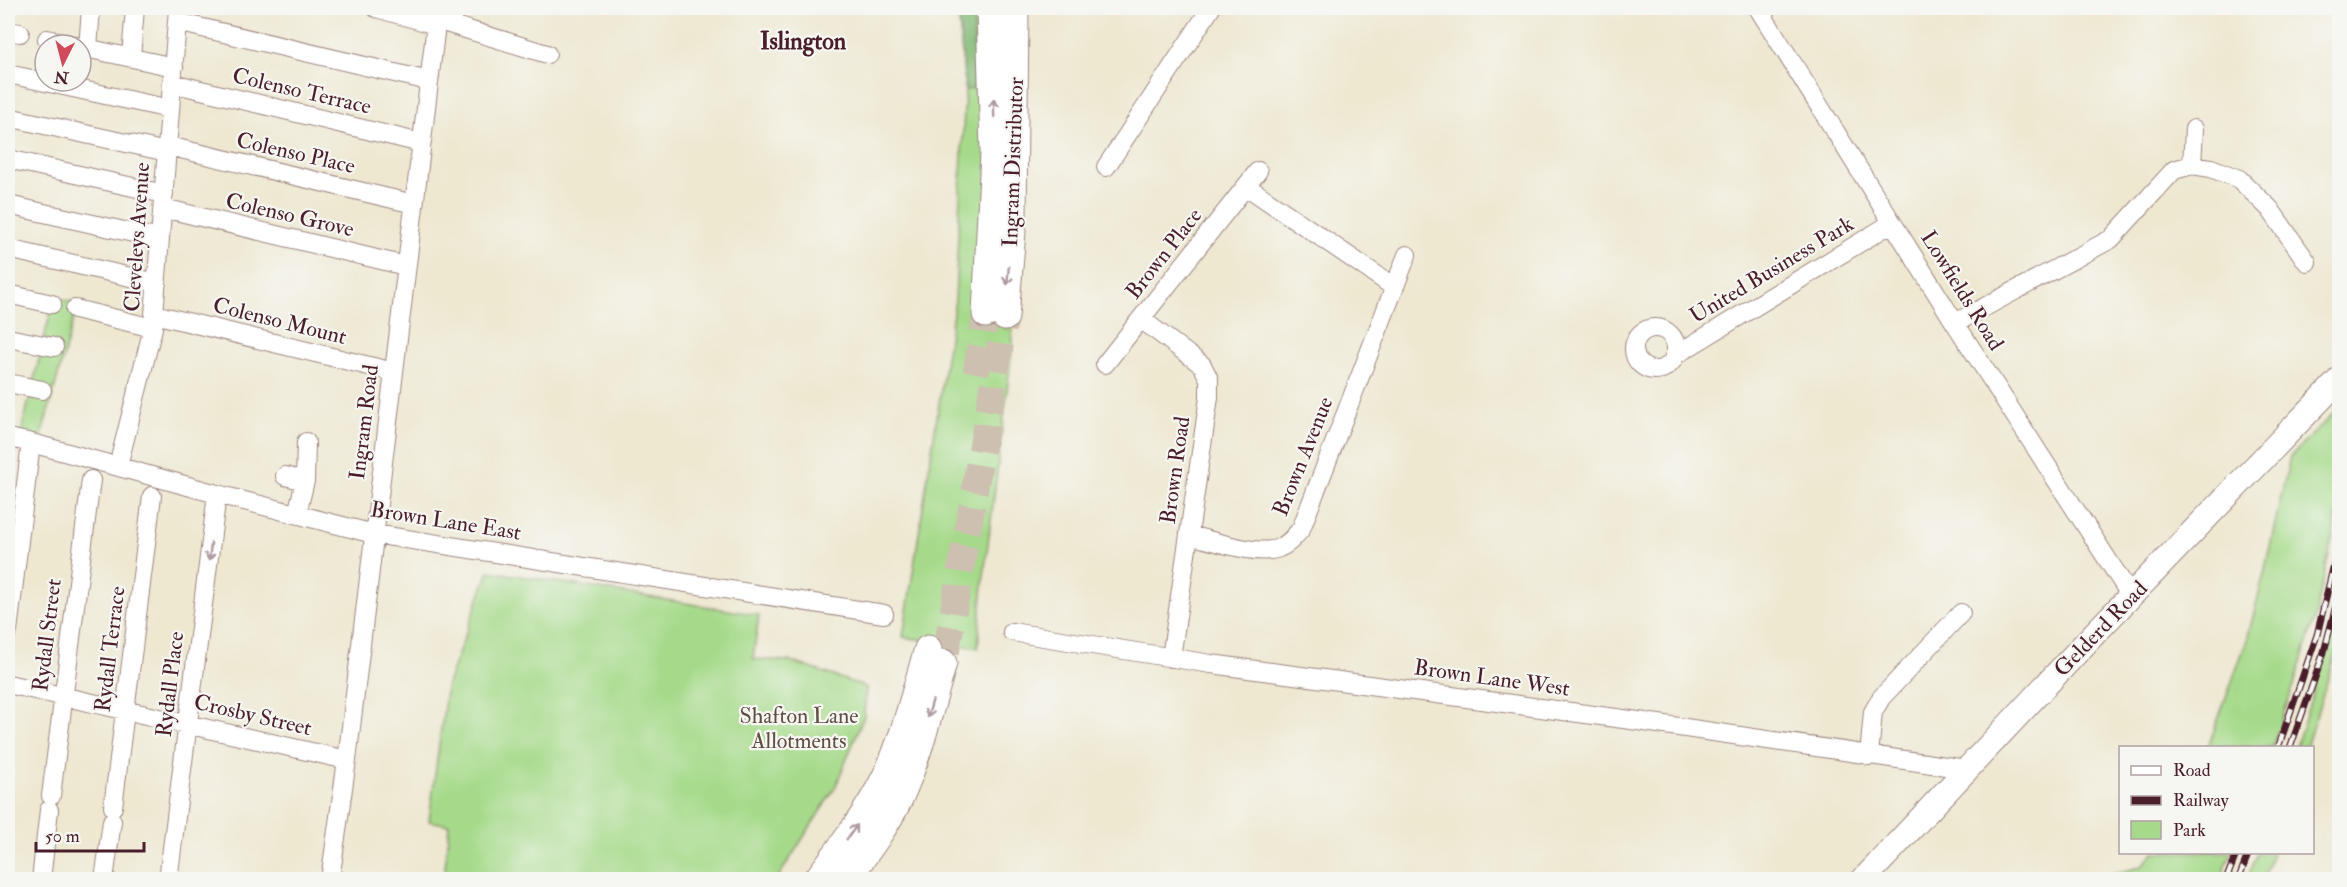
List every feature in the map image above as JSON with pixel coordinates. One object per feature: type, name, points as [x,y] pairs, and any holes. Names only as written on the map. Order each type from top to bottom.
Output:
[{"type":"highway","name":"Ingram Distributor","points":[[990,8],[996,315],[1013,219],[1015,8]]},
{"type":"highway","points":[[1015,58],[1022,8]]},
{"type":"highway","points":[[817,879],[862,819],[884,782],[937,651],[918,749],[899,799],[878,835],[846,879]]},
{"type":"main road","name":"Gelderd Road","points":[[1863,879],[2340,379]]},
{"type":"street","points":[[84,33],[91,8]]},
{"type":"street","points":[[131,57],[135,8]]},
{"type":"street","points":[[376,8],[436,15],[547,54]]},
{"type":"street","points":[[1106,167],[1211,8]]},
{"type":"street","name":"Lowfields Road","points":[[1758,8],[1955,323],[2131,596]]},
{"type":"street","points":[[178,15],[429,81]]},
{"type":"street","name":"Cleveleys Avenue","points":[[118,466],[154,321],[178,15]]},
{"type":"street","name":"Ingram Road","points":[[330,879],[347,760],[436,15]]},
{"type":"street","name":"Colenso Terrace","points":[[93,49],[131,57],[173,75],[421,143]]},
{"type":"street","points":[[8,74],[170,109]]},
{"type":"street","name":"Colenso Place","points":[[8,117],[167,149],[414,204]]},
{"type":"street","points":[[2192,165],[2194,129]]},
{"type":"street","name":"Colenso Grove","points":[[8,159],[406,266]]},
{"type":"street","points":[[1955,323],[2112,239],[2174,170],[2192,165],[2211,168],[2239,179],[2270,209],[2307,262]]},
{"type":"street","name":"Brown Place","points":[[1105,364],[1258,171]]},
{"type":"street","points":[[1246,186],[1394,287]]},
{"type":"street","points":[[8,205],[160,239]]},
{"type":"street","name":"United Business Park","points":[[1674,356],[1893,223]]},
{"type":"street","points":[[8,249],[157,283]]},
{"type":"street","name":"Brown Avenue","points":[[1189,535],[1260,551],[1277,550],[1291,541],[1301,529],[1407,255]]},
{"type":"street","points":[[8,294],[52,304]]},
{"type":"street","name":"Colenso Mount","points":[[75,309],[154,321],[394,372]]},
{"type":"street","name":"Brown Road","points":[[1141,320],[1202,365],[1209,379],[1209,397],[1171,658]]},
{"type":"street","points":[[8,338],[54,347]]},
{"type":"street","points":[[8,383],[42,390]]},
{"type":"street","name":"Brown Lane East","points":[[8,438],[374,534],[884,614]]},
{"type":"street","points":[[297,514],[305,481],[306,442]]},
{"type":"street","points":[[8,631],[15,509],[31,443]]},
{"type":"street","points":[[285,476],[305,481]]},
{"type":"street","name":"Rydall Street","points":[[41,879],[62,696],[91,480]]},
{"type":"street","name":"Rydall Place","points":[[168,879],[217,494]]},
{"type":"street","name":"Rydall Terrace","points":[[104,879],[152,496]]},
{"type":"street","points":[[1869,756],[1873,712],[1881,698],[1961,613]]},
{"type":"street","name":"Brown Lane West","points":[[1012,632],[1171,658],[1631,720],[1966,769]]},
{"type":"street","name":"Crosby Street","points":[[8,684],[347,760]]},
{"type":"green space","points":[[958,8],[974,8],[974,89],[965,90]]},
{"type":"green space","points":[[974,8],[977,8],[1013,342],[983,584],[978,648],[903,637],[955,300],[965,90],[974,88]]},
{"type":"green space","points":[[54,298],[78,303],[40,441],[20,437]]},
{"type":"green space","points":[[2339,408],[2340,500],[2316,614],[2272,746],[2208,746],[2247,640],[2290,457]]},
{"type":"green space","name":"Shafton Lane Allotments","points":[[489,571],[759,615],[753,659],[790,661],[866,687],[864,716],[835,788],[777,879],[444,879],[449,825],[429,821],[447,684]]},
{"type":"green space","points":[[2339,610],[2339,645],[2306,746],[2296,746]]},
{"type":"green space","points":[[2152,854],[2231,854],[2221,879],[2089,879],[2141,867]]},
{"type":"green space","points":[[2258,854],[2272,854],[2263,879],[2247,879]]},
{"type":"tunnel","points":[[976,373],[986,314]]},
{"type":"tunnel","points":[[946,653],[1005,317]]},
{"type":"railway","points":[[2279,746],[2317,635],[2340,539]]},
{"type":"railway","points":[[2291,746],[2324,652],[2340,590]]},
{"type":"railway","points":[[2226,880],[2236,854]]},
{"type":"railway","points":[[2238,880],[2248,854]]},
{"type":"district","name":"Islington","points":[[803,41]]}]
